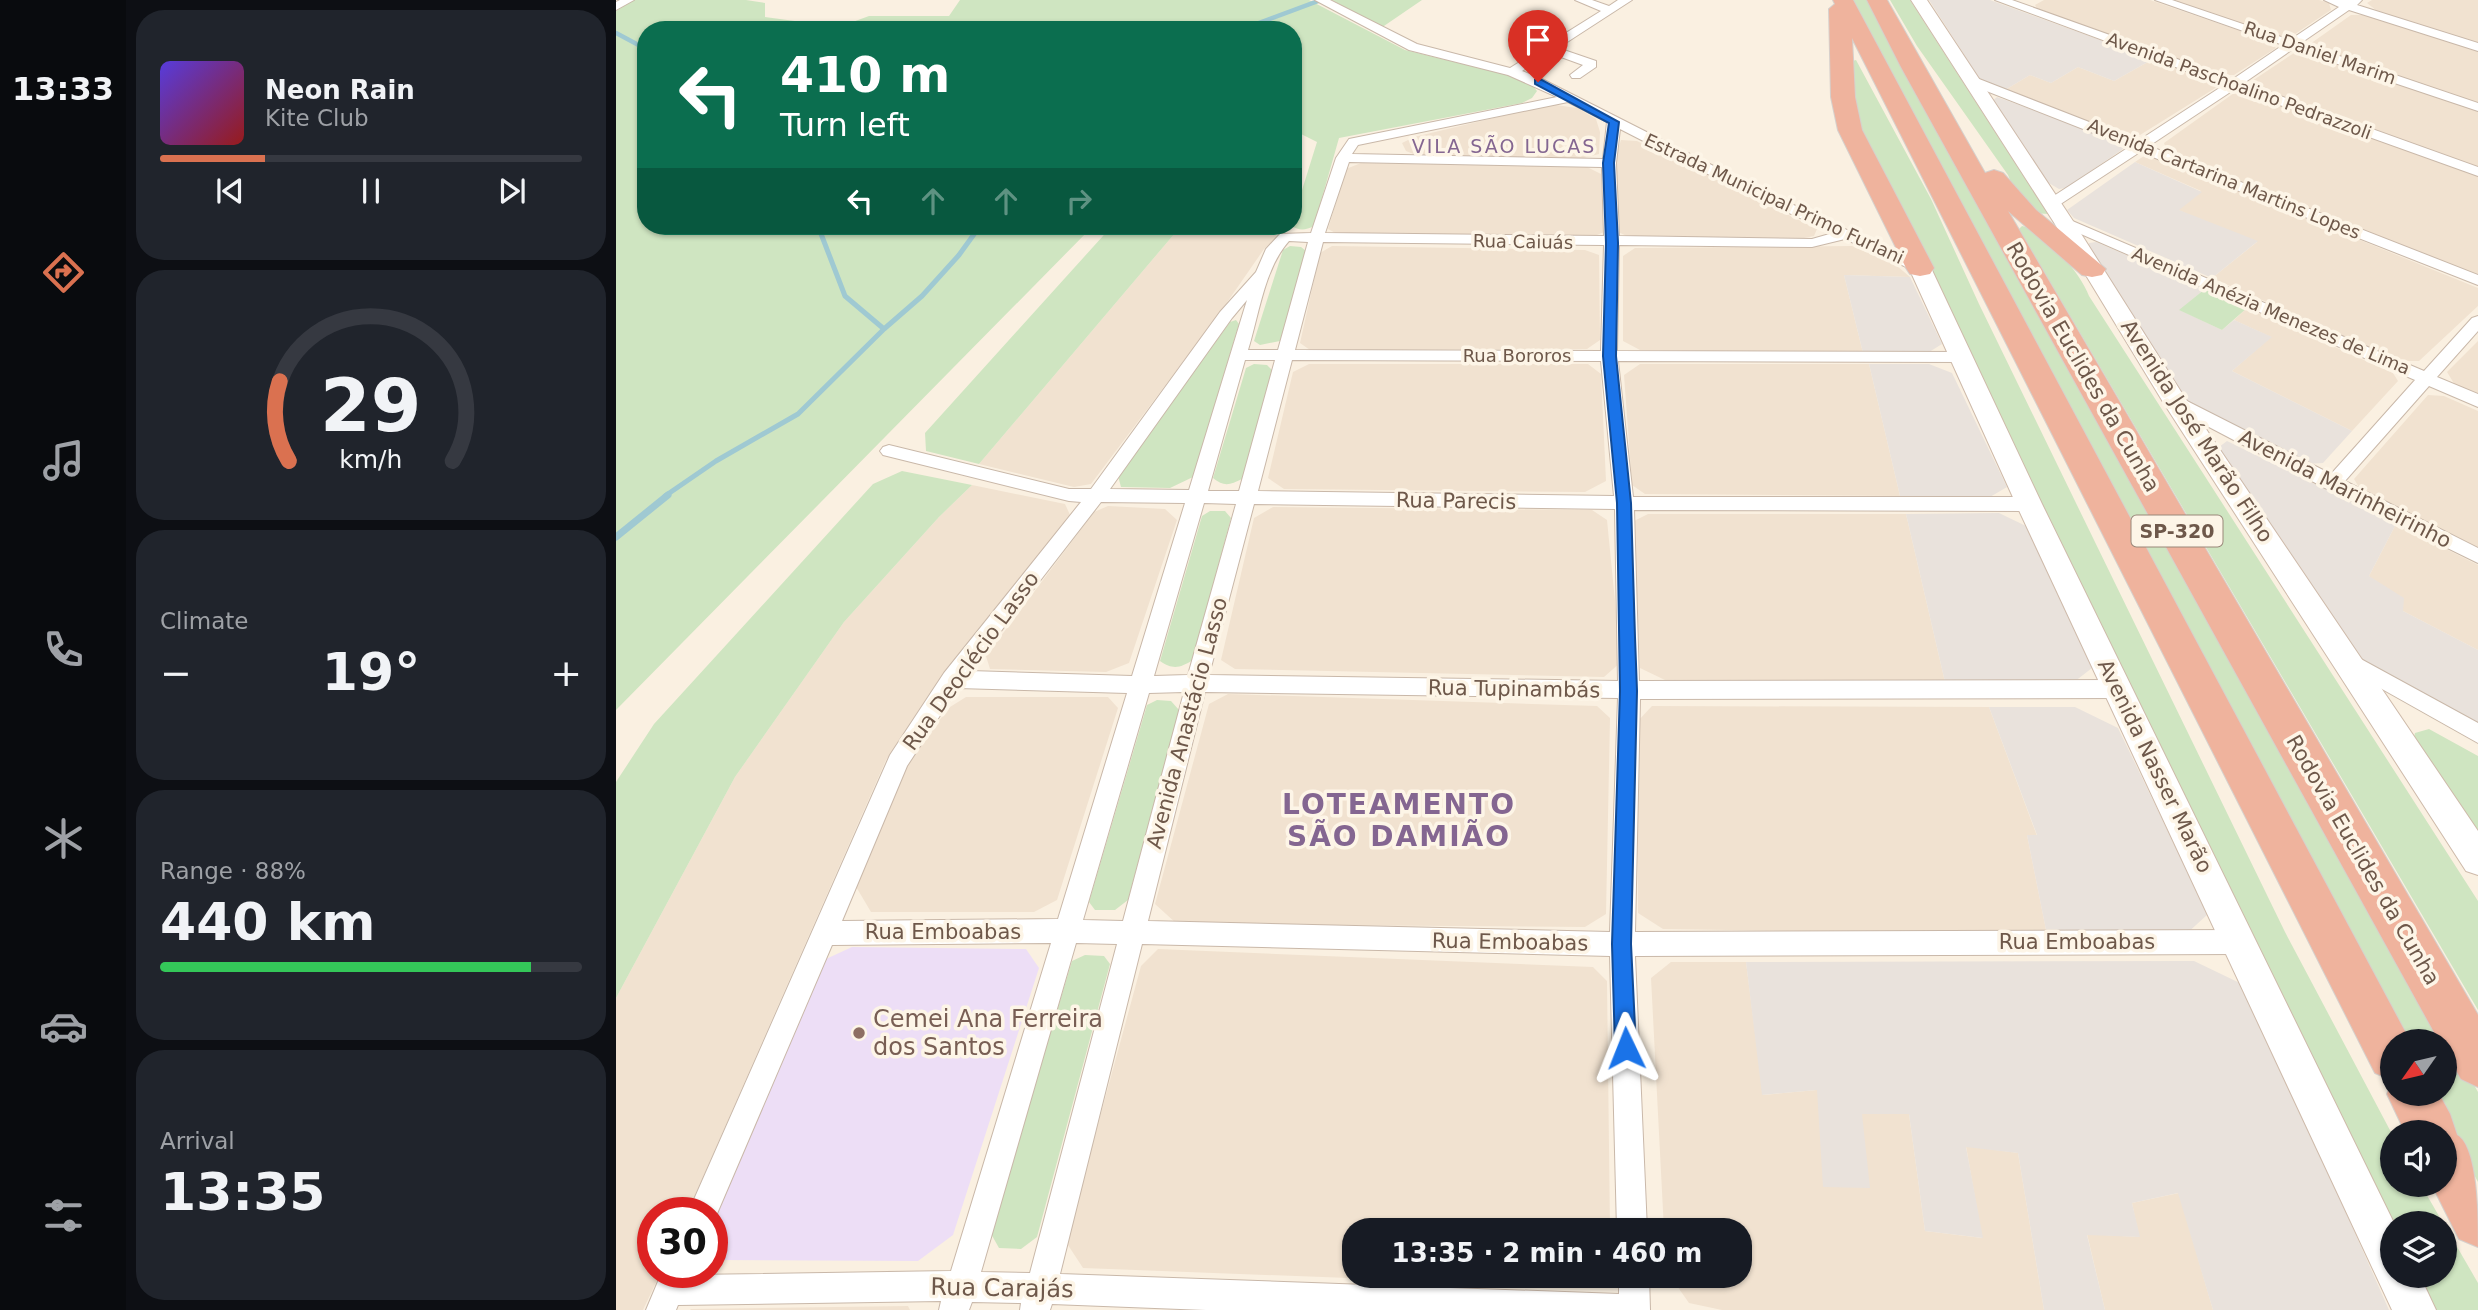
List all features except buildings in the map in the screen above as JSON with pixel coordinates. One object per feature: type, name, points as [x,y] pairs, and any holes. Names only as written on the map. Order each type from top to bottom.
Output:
[{"type":"highway","points":[[1841,0],[1843,97],[1850,130],[1920,268]]},
{"type":"highway","name":"Rodovia Euclides da Cunha","points":[[1841,0],[2380,1033]]},
{"type":"highway","name":"Rodovia Euclides da Cunha","points":[[1877,0],[1922,84],[2478,1062]]},
{"type":"highway","points":[[1922,84],[2019,208],[2052,238],[2092,268]]},
{"type":"highway","points":[[2457,1179],[2478,1220]]},
{"type":"main road","name":"Avenida José Marão Filho","points":[[1920,0],[2057,212],[2175,402],[2478,860]]},
{"type":"main road","name":"Avenida Nasser Marão","points":[[1920,268],[2029,504],[2380,1239]]},
{"type":"main road","points":[[2404,1288],[2414,1310]]},
{"type":"street","points":[[616,7],[628,0]]},
{"type":"street","points":[[1581,0],[1611,10]]},
{"type":"street","points":[[1512,72],[1552,50],[1626,0]]},
{"type":"street","name":"Avenida Paschoalino Pedrazzoli","points":[[2001,0],[2022,3],[2234,84],[2478,172]]},
{"type":"street","name":"Rua Daniel Marim","points":[[2161,0],[2478,107]]},
{"type":"street","points":[[2330,0],[2352,3],[2478,47]]},
{"type":"street","name":"Estrada Municipal Primo Furlani","points":[[1326,3],[1413,47],[1512,72],[1843,234],[1920,268]]},
{"type":"street","points":[[2057,212],[2141,146],[2352,3]]},
{"type":"street","points":[[1552,50],[1592,64],[1577,75]]},
{"type":"street","name":"Avenida Cartarina Martins Lopes","points":[[1970,80],[2478,280]]},
{"type":"street","points":[[1398,158],[1392,135],[1569,98]]},
{"type":"street","points":[[1614,122],[1609,163],[1612,243],[1609,356],[1624,503],[1629,691],[1622,944],[1632,1218]]},
{"type":"street","name":"Avenida Anastácio Lasso","points":[[1038,1299],[1197,683],[1287,355],[1316,238],[1343,158],[1354,142],[1392,135]]},
{"type":"street","points":[[1343,158],[1609,163]]},
{"type":"street","name":"Avenida Anézia Menezes de Lima","points":[[2057,212],[2478,401]]},
{"type":"street","name":"Rua Caiuás","points":[[1264,270],[1285,237],[1612,243],[1812,243],[1831,240],[1843,234]]},
{"type":"street","points":[[958,1298],[1264,270]]},
{"type":"street","name":"Rua Deoclécio Lasso","points":[[710,1197],[898,762],[952,680],[1096,495],[1226,316],[1264,270]]},
{"type":"street","points":[[2332,484],[2424,378],[2478,321]]},
{"type":"street","name":"Rua Bororos","points":[[1239,355],[1963,357]]},
{"type":"street","name":"Avenida Marinheirinho","points":[[2175,402],[2478,556]]},
{"type":"street","name":"Rua Parecis","points":[[889,451],[1069,495],[1194,499],[2029,504]]},
{"type":"street","points":[[2348,660],[2478,734]]},
{"type":"street","name":"Rua Tupinambás","points":[[952,680],[1629,691],[2119,689]]},
{"type":"street","name":"Rua Emboabas","points":[[824,933],[1067,930],[1622,944],[2239,942]]},
{"type":"street","points":[[1635,1288],[1636,1310]]},
{"type":"street","name":"Rua Carajás","points":[[669,1291],[1629,1310]]},
{"type":"shaded area","points":[[1929,0],[1990,0],[2153,59],[2114,81],[2078,67],[2051,83],[2030,75],[2005,90],[1979,78]]},
{"type":"shaded area","points":[[2044,0],[2150,0],[2269,41],[2276,48],[2234,75],[2218,75],[2038,10],[2035,5]]},
{"type":"shaded area","points":[[2168,0],[2319,0],[2329,3],[2331,10],[2292,36],[2274,36]]},
{"type":"shaded area","points":[[2372,0],[2478,0],[2478,43],[2377,11],[2367,3]]},
{"type":"shaded area","points":[[2351,15],[2368,15],[2478,50],[2478,103],[2319,51],[2310,44]]},
{"type":"shaded area","points":[[2294,53],[2307,53],[2478,110],[2478,168],[2260,90],[2252,81]]},
{"type":"shaded area","points":[[2153,59],[2208,79],[2217,87],[2140,135],[2125,135],[2005,90],[2030,75],[2051,83],[2078,67],[2114,81]]},
{"type":"shaded area","points":[[2234,93],[2248,94],[2478,176],[2478,277],[2167,151],[2164,143]]},
{"type":"shaded area","points":[[1997,97],[2117,140],[2123,145],[2123,149],[2066,188],[2059,189],[2047,182],[1991,102]]},
{"type":"shaded area","points":[[1556,105],[1577,108],[1596,119],[1600,132],[1599,154],[1580,159],[1416,155],[1406,151],[1402,143],[1414,137]]},
{"type":"shaded area","points":[[1621,140],[1637,141],[1817,229],[1814,236],[1629,237],[1618,232],[1617,172],[1614,162]]},
{"type":"shaded area","points":[[2144,156],[2156,157],[2478,288],[2478,306],[2419,361],[2401,361],[2212,278],[2257,242],[2178,210],[2201,191],[2135,162]]},
{"type":"shaded area","points":[[2135,162],[2202,192],[2179,210],[2258,241],[2212,278],[2074,218],[2067,210]]},
{"type":"shaded area","points":[[1361,163],[1585,166],[1601,174],[1604,232],[1590,238],[1339,235],[1328,229],[1346,169]]},
{"type":"shaded area","points":[[1173,235],[1276,235],[1091,484],[1074,487],[979,464]]},
{"type":"shaded area","points":[[2096,242],[2205,289],[2180,310],[2222,330],[2234,320],[2272,337],[2232,371],[2352,431],[2323,463],[2306,464],[2185,401],[2089,248],[2089,243]]},
{"type":"shaded area","points":[[1332,246],[1585,250],[1599,255],[1600,340],[1587,349],[1310,350],[1300,343],[1320,253]]},
{"type":"shaded area","points":[[1852,246],[1896,265],[1910,277],[1844,275],[1863,353],[1640,350],[1623,341],[1623,256],[1635,248]]},
{"type":"shaded area","points":[[1844,275],[1910,277],[1942,344],[1926,354],[1863,353]]},
{"type":"shaded area","points":[[2247,308],[2393,373],[2398,381],[2352,431],[2232,371],[2271,337],[2234,320]]},
{"type":"shaded area","points":[[2478,341],[2478,395],[2455,385],[2447,372]]},
{"type":"shaded area","points":[[1309,364],[1588,364],[1601,374],[1606,481],[1585,492],[1284,489],[1268,478],[1293,372]]},
{"type":"shaded area","points":[[1640,364],[1869,364],[1900,496],[1645,494],[1632,485],[1624,375]]},
{"type":"shaded area","points":[[1869,364],[1929,364],[1952,373],[2007,487],[1990,497],[1900,496]]},
{"type":"shaded area","points":[[2428,395],[2444,396],[2478,411],[2478,548],[2360,489],[2354,479]]},
{"type":"shaded area","points":[[2227,441],[2396,524],[2369,576],[2404,598],[2403,611],[2478,650],[2478,727],[2366,665],[2350,650],[2220,453],[2219,447]]},
{"type":"shaded area","points":[[972,485],[1065,504],[1071,517],[940,679],[886,760],[694,1197],[637,1197],[637,1288],[653,1288],[643,1310],[616,1310],[616,998],[735,777],[844,622],[939,517]]},
{"type":"shaded area","points":[[1108,506],[1165,509],[1177,520],[1129,663],[1106,672],[990,669],[986,656],[1094,512]]},
{"type":"shaded area","points":[[1273,507],[1592,510],[1607,520],[1621,662],[1604,677],[1235,669],[1221,660],[1254,518]]},
{"type":"shaded area","points":[[1999,513],[2026,526],[2092,668],[2074,682],[1945,682],[1906,514]]},
{"type":"shaded area","points":[[1648,514],[1906,514],[1945,682],[1667,681],[1640,668],[1634,521]]},
{"type":"shaded area","points":[[2396,524],[2478,565],[2478,650],[2403,611],[2369,576]]},
{"type":"shaded area","points":[[1228,694],[1597,706],[1610,718],[1606,914],[1585,927],[1177,924],[1155,904],[1209,704]]},
{"type":"shaded area","points":[[966,697],[1108,697],[1118,708],[1057,900],[1034,912],[871,912],[855,885],[904,764],[950,707]]},
{"type":"shaded area","points":[[1652,706],[1989,707],[2037,836],[2027,835],[2047,935],[1663,929],[1638,913],[1637,722]]},
{"type":"shaded area","points":[[1989,707],[2075,707],[2118,728],[2208,914],[2184,936],[2047,935],[2027,835],[2037,835]]},
{"type":"shaded area","name":"Cemei Ana Ferreira dos Santos","points":[[852,947],[1026,949],[1039,968],[953,1235],[918,1261],[728,1260],[728,1197],[721,1197],[826,959]]},
{"type":"shaded area","points":[[1158,949],[1593,967],[1607,981],[1610,1218],[1342,1218],[1342,1278],[1083,1268],[1066,1242],[1141,966]]},
{"type":"shaded area","points":[[2194,961],[2246,986],[2389,1310],[2213,1310],[2178,1193],[2132,1203],[2140,1237],[2087,1235],[2105,1310],[2044,1310],[2018,1153],[1966,1147],[1983,1238],[1925,1231],[1909,1114],[1862,1114],[1870,1188],[1823,1187],[1817,1090],[1762,1095],[1746,962]]},
{"type":"shaded area","points":[[1671,962],[1746,962],[1763,1095],[1817,1090],[1861,1114],[1909,1114],[1925,1231],[1982,1238],[1966,1146],[2018,1153],[2044,1310],[1722,1310],[1689,1303],[1678,1288],[1752,1288],[1752,1218],[1663,1218],[1651,978]]},
{"type":"shaded area","points":[[2179,1193],[2213,1310],[2105,1310],[2087,1234],[2139,1237],[2132,1203]]},
{"type":"shaded area","points":[[908,1306],[910,1310],[690,1310],[691,1309]]},
{"type":"green space","points":[[634,0],[746,0],[765,3],[765,17],[795,21],[637,21],[637,235],[1084,235],[616,710],[616,11]]},
{"type":"green space","points":[[960,0],[1309,0],[1405,50],[1508,75],[1532,85],[1537,91],[1532,98],[1522,103],[1339,138],[1314,226],[1302,229],[1302,190],[1317,142],[1302,134],[1302,21],[855,21],[869,16],[949,16]]},
{"type":"green space","points":[[1332,0],[1422,0],[1381,28]]},
{"type":"green space","points":[[1849,0],[1868,0],[2066,361],[2442,1029],[2397,1029]]},
{"type":"green space","points":[[1890,0],[1910,0],[2048,214],[2034,213],[2021,205],[2008,175],[1917,46]]},
{"type":"green space","points":[[1856,60],[1931,199],[1979,304],[2285,932],[2385,1120],[2380,1120],[2380,1197],[2428,1197],[2436,1211],[2382,1211],[1929,269],[1855,130],[1849,62]]},
{"type":"green space","points":[[2022,226],[2052,245],[2079,277],[2478,901],[2478,1010],[2019,229]]},
{"type":"green space","points":[[1104,235],[1173,235],[979,464],[926,451],[925,433]]},
{"type":"green space","points":[[1290,246],[1301,247],[1306,251],[1280,341],[1260,345],[1254,341],[1283,250]]},
{"type":"green space","points":[[2205,289],[2247,308],[2222,330],[2179,310]]},
{"type":"green space","points":[[1236,320],[1239,324],[1193,477],[1170,488],[1121,487],[1118,476],[1230,322]]},
{"type":"green space","points":[[1254,364],[1267,365],[1272,370],[1242,479],[1224,484],[1213,478],[1246,368]]},
{"type":"green space","points":[[902,471],[972,485],[939,517],[844,622],[735,777],[616,998],[616,782],[654,724],[873,484]]},
{"type":"green space","points":[[1210,511],[1225,511],[1231,518],[1193,660],[1180,666],[1169,666],[1160,661],[1202,516]]},
{"type":"green space","points":[[1157,700],[1171,701],[1179,710],[1128,900],[1115,910],[1095,910],[1089,902],[1147,705]]},
{"type":"green space","points":[[2429,729],[2478,756],[2478,839],[2413,741],[2415,733]]},
{"type":"green space","points":[[1085,955],[1104,956],[1110,964],[1037,1237],[1021,1249],[999,1248],[990,1232],[1072,961]]},
{"type":"green space","points":[[2457,1055],[2478,1092],[2478,1182],[2457,1143],[2457,1120],[2445,1120],[2437,1106],[2457,1106]]},
{"type":"green space","points":[[2457,1247],[2478,1283],[2478,1310],[2430,1310],[2419,1288],[2457,1288]]},
{"type":"waterway","points":[[1264,21],[1321,0]]},
{"type":"waterway","points":[[616,33],[637,44]]},
{"type":"waterway","points":[[821,235],[845,296],[884,329]]},
{"type":"waterway","points":[[884,329],[922,296],[973,235]]},
{"type":"waterway","points":[[665,496],[716,461],[798,414],[884,329]]},
{"type":"waterway","points":[[616,537],[668,495]]},
{"type":"place","name":"Cemei Ana Ferreira dos Santos","points":[[859,1033]]},
{"type":"district","name":"VILA SÃO LUCAS","points":[[1504,146]]},
{"type":"district","name":"LOTEAMENTO SÃO DAMIÃO","points":[[1399,820]]},
{"type":"route","points":[[1538,82],[1614,122],[1609,163],[1612,243],[1609,356],[1624,503],[1629,691],[1622,944],[1626,1048]]}]
